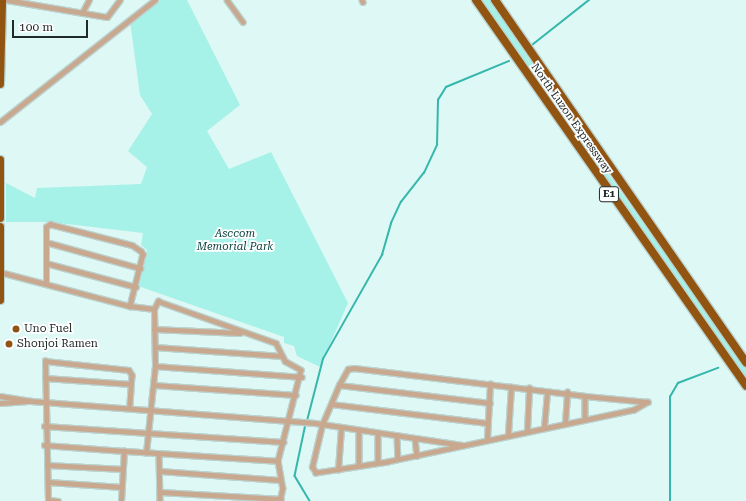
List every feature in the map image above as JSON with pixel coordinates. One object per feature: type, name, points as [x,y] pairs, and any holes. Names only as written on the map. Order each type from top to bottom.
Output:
[{"type":"highway","points":[[0,84],[2,0]]},
{"type":"highway","name":"North Luzon Expressway","points":[[476,0],[746,386]]},
{"type":"highway","name":"North Luzon Expressway","points":[[495,0],[746,362]]},
{"type":"highway","points":[[0,160],[0,218]]},
{"type":"highway","points":[[0,227],[0,300]]},
{"type":"street","points":[[7,0],[109,17],[120,0]]},
{"type":"street","points":[[82,12],[89,0]]},
{"type":"street","points":[[0,122],[155,0]]},
{"type":"street","points":[[227,0],[243,22]]},
{"type":"street","points":[[46,284],[46,227],[50,224],[132,245],[143,252],[136,287],[130,306]]},
{"type":"street","points":[[46,242],[140,268]]},
{"type":"street","points":[[46,263],[136,287]]},
{"type":"street","points":[[0,272],[130,306],[154,309]]},
{"type":"street","points":[[146,452],[154,385],[155,302],[162,302],[244,333],[276,342],[287,363],[302,370],[302,377],[278,461],[280,480],[283,488],[281,500],[160,492]]},
{"type":"street","points":[[154,328],[244,333]]},
{"type":"street","points":[[155,347],[282,356]]},
{"type":"street","points":[[58,501],[48,501],[47,465],[44,445],[44,364],[48,360],[129,370],[132,375],[130,408]]},
{"type":"street","points":[[155,366],[302,377]]},
{"type":"street","points":[[354,368],[490,384],[529,388],[547,392],[567,392],[585,396],[648,402],[634,410],[585,418],[508,434],[417,456],[319,473],[312,467],[322,425],[339,385],[348,369],[354,368]]},
{"type":"street","points":[[45,378],[132,384]]},
{"type":"street","points":[[487,439],[490,384]]},
{"type":"street","points":[[154,385],[296,395]]},
{"type":"street","points":[[339,385],[490,403]]},
{"type":"street","points":[[508,434],[511,386]]},
{"type":"street","points":[[526,431],[529,388]]},
{"type":"street","points":[[544,427],[547,392]]},
{"type":"street","points":[[565,422],[567,392]]},
{"type":"street","points":[[0,396],[31,401],[315,423],[466,445]]},
{"type":"street","points":[[585,396],[585,418]]},
{"type":"street","points":[[0,403],[22,404],[31,401]]},
{"type":"street","points":[[331,404],[487,423]]},
{"type":"street","points":[[44,426],[283,442]]},
{"type":"street","points":[[338,470],[341,428]]},
{"type":"street","points":[[358,430],[359,465]]},
{"type":"street","points":[[378,433],[378,463]]},
{"type":"street","points":[[397,436],[398,459]]},
{"type":"street","points":[[415,438],[417,456]]},
{"type":"street","points":[[44,445],[278,461]]},
{"type":"street","points":[[121,501],[124,451]]},
{"type":"street","points":[[159,454],[160,501]]},
{"type":"street","points":[[47,465],[123,469]]},
{"type":"street","points":[[160,471],[280,480]]},
{"type":"street","points":[[48,482],[122,487]]},
{"type":"green space","name":"Asccom Memorial Park","points":[[157,0],[187,0],[240,105],[207,131],[229,169],[271,152],[348,303],[320,367],[297,356],[294,346],[284,343],[284,337],[138,286],[147,250],[141,245],[143,233],[50,222],[6,222],[6,183],[35,198],[37,188],[141,184],[147,167],[128,151],[152,114],[140,95],[130,21]]},
{"type":"green space","points":[[482,0],[489,0],[598,160],[746,368],[746,378]]},
{"type":"waterway","points":[[532,45],[589,0]]},
{"type":"waterway","points":[[307,421],[323,359],[382,255],[391,223],[401,202],[424,173],[437,145],[438,100],[446,87],[509,61]]},
{"type":"waterway","points":[[670,501],[670,397],[678,383],[718,368]]},
{"type":"waterway","points":[[306,424],[295,476],[310,501]]},
{"type":"place","name":"Uno Fuel","points":[[16,329]]},
{"type":"place","name":"Shonjoi Ramen","points":[[9,344]]}]
